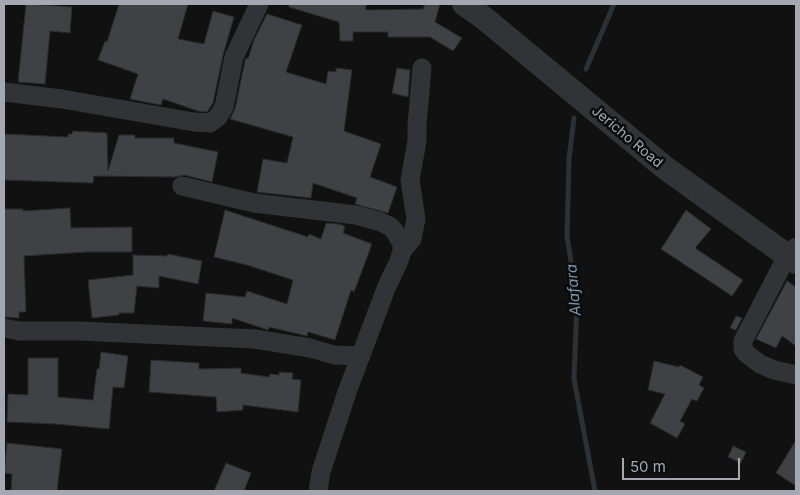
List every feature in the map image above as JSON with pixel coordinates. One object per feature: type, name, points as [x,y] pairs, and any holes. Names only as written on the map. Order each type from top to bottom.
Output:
[{"type":"street","points":[[4,92],[62,99],[194,122],[210,123],[218,117],[224,106],[234,57],[259,4]]},
{"type":"street","name":"Jericho Road","points":[[464,4],[484,18],[664,167],[793,255]]},
{"type":"street","points":[[402,250],[412,239],[416,219],[410,180],[417,141],[422,68]]},
{"type":"street","points":[[182,186],[254,203],[356,215],[391,227],[402,244],[402,250],[344,401],[321,472],[318,491]]},
{"type":"street","points":[[793,255],[743,341],[747,354],[760,364],[774,370],[796,375]]},
{"type":"street","points":[[4,328],[19,331],[80,331],[256,339],[310,348],[334,355],[362,356]]},
{"type":"building","points":[[26,4],[72,7],[70,33],[50,31],[45,84],[18,82]]},
{"type":"building","points":[[119,4],[188,4],[178,39],[204,44],[213,11],[234,17],[223,55],[213,103],[207,112],[198,111],[163,99],[161,105],[130,99],[138,74],[98,60],[105,41],[107,42]]},
{"type":"building","points":[[289,4],[366,4],[366,10],[423,9],[425,4],[440,4],[435,22],[462,38],[453,51],[430,37],[388,37],[388,32],[353,32],[353,41],[340,41],[339,22],[289,7]]},
{"type":"building","points":[[267,14],[302,25],[286,72],[326,84],[328,71],[336,72],[336,68],[352,70],[344,131],[381,144],[370,177],[397,187],[388,213],[355,204],[357,198],[313,183],[311,198],[257,192],[263,159],[287,163],[293,137],[230,119],[235,109],[246,58],[248,59],[254,40]]},
{"type":"building","points":[[397,68],[410,70],[408,97],[392,93]]},
{"type":"building","points":[[73,131],[107,133],[108,171],[119,135],[135,135],[135,138],[174,138],[174,143],[218,152],[212,182],[184,175],[175,177],[94,176],[93,183],[4,180],[4,134],[68,137],[68,134],[72,134]]},
{"type":"building","points":[[70,208],[71,228],[132,227],[132,252],[87,252],[24,256],[26,312],[19,312],[19,318],[4,317],[4,209],[23,209],[23,211]]},
{"type":"building","points":[[225,210],[308,237],[309,234],[321,239],[326,223],[338,224],[345,226],[343,233],[372,244],[354,292],[351,290],[335,340],[308,332],[307,336],[269,327],[268,330],[232,318],[232,324],[203,321],[206,293],[245,297],[247,291],[287,304],[293,280],[247,265],[214,257]]},
{"type":"building","points":[[686,210],[711,229],[695,248],[743,280],[732,296],[661,249]]},
{"type":"building","points":[[168,254],[202,261],[198,284],[159,276],[159,288],[137,286],[134,313],[119,313],[119,315],[92,318],[88,280],[133,275],[133,255],[167,256]]},
{"type":"building","points":[[787,281],[796,287],[796,346],[782,336],[776,348],[756,339]]},
{"type":"building","points":[[736,316],[742,318],[736,330],[730,328]]},
{"type":"building","points":[[101,352],[128,356],[124,388],[113,387],[109,429],[7,422],[8,394],[28,395],[28,358],[58,358],[58,397],[93,400]]},
{"type":"building","points":[[151,360],[199,363],[199,369],[241,368],[241,373],[269,377],[270,374],[279,375],[279,372],[293,373],[292,379],[301,380],[298,412],[243,405],[243,410],[217,412],[216,397],[149,392]]},
{"type":"building","points":[[654,361],[679,367],[680,365],[703,377],[699,385],[704,388],[697,401],[692,399],[680,421],[685,424],[677,438],[650,423],[665,394],[648,390]]},
{"type":"building","points":[[796,440],[796,486],[776,473]]},
{"type":"building","points":[[7,443],[62,449],[57,491],[11,491],[12,474],[4,473]]},
{"type":"building","points":[[733,446],[746,452],[741,463],[728,457]]},
{"type":"building","points":[[226,463],[251,473],[244,491],[214,491]]},
{"type":"waterway","name":"Alafara","points":[[586,69],[614,4]]},
{"type":"waterway","name":"Alafara","points":[[574,118],[569,159],[567,236],[577,300],[574,379],[595,491]]}]
